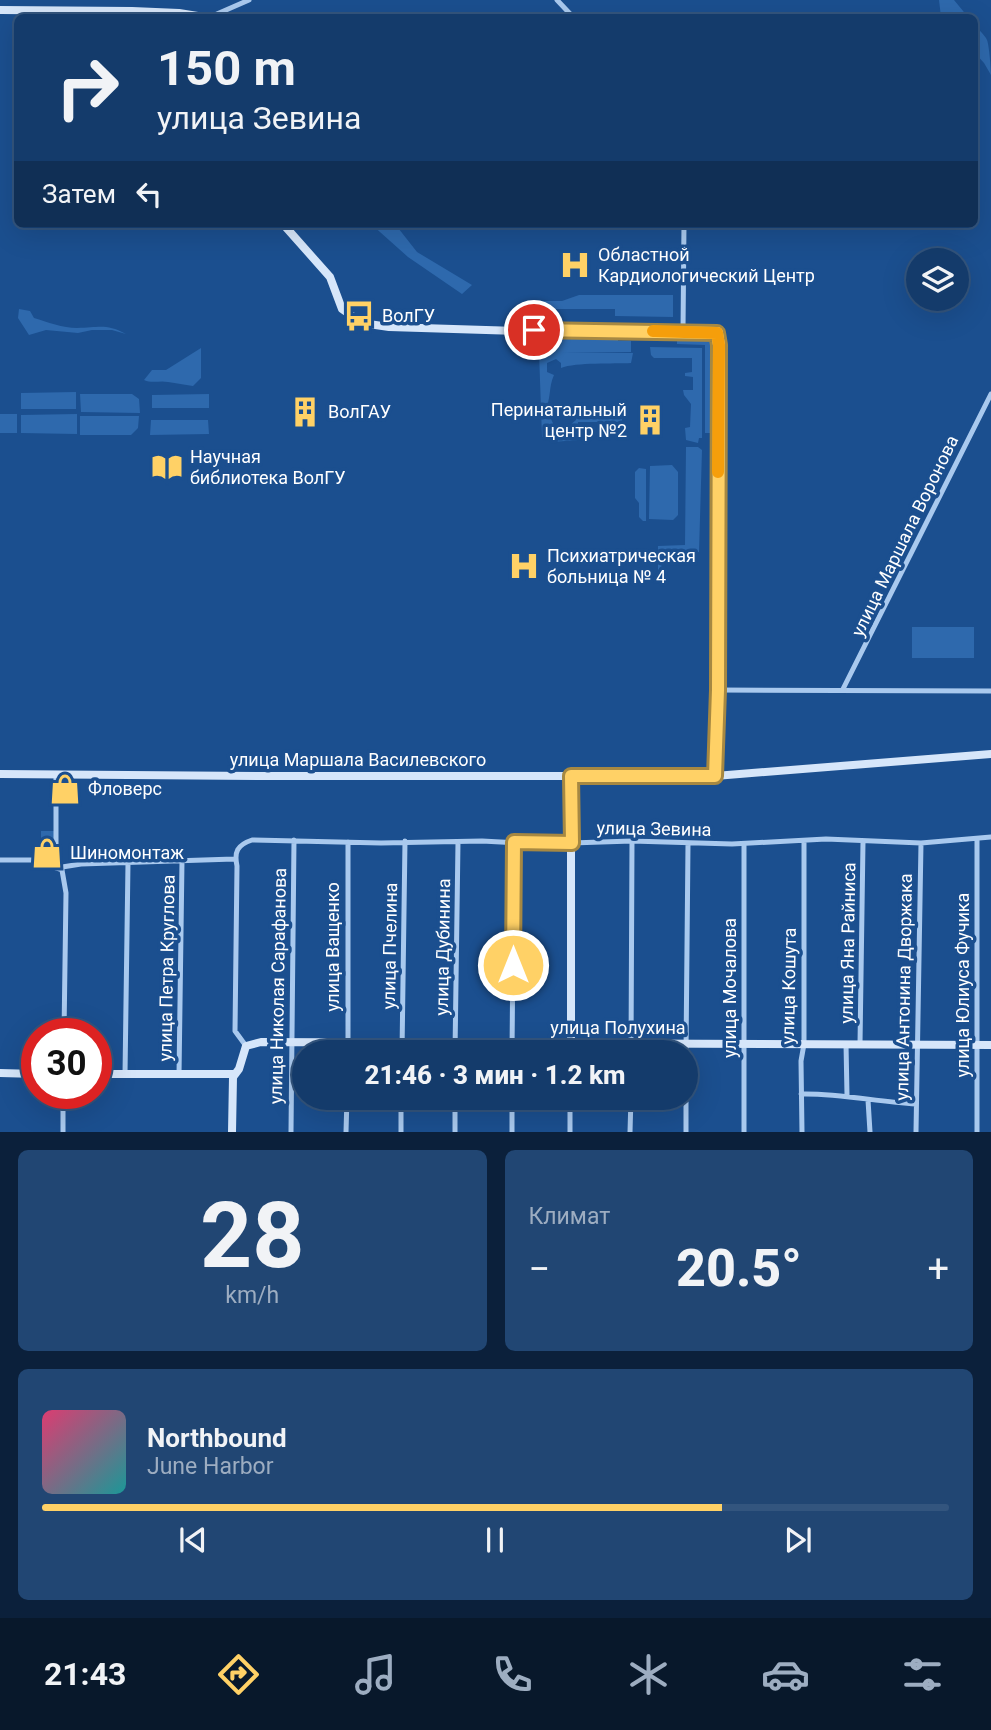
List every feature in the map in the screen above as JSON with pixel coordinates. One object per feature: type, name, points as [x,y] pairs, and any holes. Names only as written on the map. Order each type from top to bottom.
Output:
[{"type":"main road","points":[[0,10],[171,14]]},
{"type":"main road","points":[[287,228],[330,277],[342,309],[362,323],[389,327],[515,331],[717,333],[718,690],[715,776]]},
{"type":"main road","name":"улица Маршала Василевского","points":[[0,774],[715,776],[991,754]]},
{"type":"main road","points":[[571,776],[571,1040]]},
{"type":"main road","name":"улица Полухина","points":[[246,1046],[261,1042],[291,1042]]},
{"type":"main road","name":"улица Полухина","points":[[698,1047],[745,1044],[991,1045]]},
{"type":"main road","points":[[232,1132],[234,1074],[239,1069],[246,1046]]},
{"type":"main road","points":[[0,1073],[21,1074]]},
{"type":"main road","points":[[112,1074],[234,1074]]},
{"type":"street","points":[[217,14],[249,0]]},
{"type":"street","points":[[557,0],[570,14]]},
{"type":"street","points":[[683,331],[684,228]]},
{"type":"street","name":"улица Маршала Воронова","points":[[844,689],[991,394]]},
{"type":"street","points":[[718,690],[991,691]]},
{"type":"street","points":[[56,775],[57,867],[62,870],[66,892],[64,1018]]},
{"type":"street","name":"улица Зевина","points":[[0,860],[37,860],[57,867],[182,861],[236,855],[242,844],[252,840],[744,844],[777,840],[836,839],[921,843],[991,837]]},
{"type":"street","name":"улица Юлиуса Фучика","points":[[977,839],[977,1132]]},
{"type":"street","name":"улица Николая Сарафанова","points":[[291,1132],[293,840]]},
{"type":"street","name":"улица Пчелина","points":[[402,1040],[405,841]]},
{"type":"street","points":[[631,1040],[632,841]]},
{"type":"street","name":"улица Кошута","points":[[802,1132],[804,841]]},
{"type":"street","name":"улица Ващенко","points":[[348,842],[348,1040]]},
{"type":"street","name":"улица Дубинина","points":[[455,1040],[458,842]]},
{"type":"street","points":[[512,1040],[514,842]]},
{"type":"street","name":"улица Яна Райниса","points":[[860,1044],[863,842]]},
{"type":"street","name":"улица Антонина Дворжака","points":[[916,1132],[921,843]]},
{"type":"street","points":[[686,1040],[688,844]]},
{"type":"street","name":"улица Мочалова","points":[[744,844],[744,1132]]},
{"type":"street","points":[[236,855],[235,1031],[246,1046]]},
{"type":"street","name":"улица Петра Круглова","points":[[179,1075],[182,861]]},
{"type":"street","points":[[125,1074],[128,863]]},
{"type":"street","name":"улица Яна Райниса","points":[[846,1044],[847,1096]]},
{"type":"street","points":[[802,1094],[916,1104]]},
{"type":"street","points":[[868,1100],[870,1132]]},
{"type":"street","points":[[63,1109],[63,1132]]},
{"type":"street","points":[[346,1132],[347,1110]]},
{"type":"street","points":[[401,1110],[401,1132]]},
{"type":"street","points":[[454,1132],[455,1110]]},
{"type":"street","points":[[512,1110],[512,1132]]},
{"type":"street","points":[[570,1110],[570,1132]]},
{"type":"street","points":[[630,1132],[631,1110]]},
{"type":"street","points":[[686,1110],[686,1132]]},
{"type":"shaded area","points":[[939,0],[954,0],[966,14],[941,14]]},
{"type":"shaded area","points":[[978,29],[987,40],[991,75],[978,56]]},
{"type":"shaded area","points":[[375,228],[398,228],[417,252],[472,285],[462,294],[408,257]]},
{"type":"shaded area","points":[[579,295],[673,295],[673,317],[615,316],[615,309],[541,309],[541,301],[562,301]]},
{"type":"shaded area","points":[[19,309],[30,311],[34,318],[61,326],[107,327],[126,334],[112,330],[78,333],[46,330],[29,335],[18,318]]},
{"type":"shaded area","points":[[542,336],[618,337],[618,341],[631,341],[631,352],[562,352],[633,353],[631,363],[585,364],[561,368],[561,363],[556,359],[547,363],[547,372],[554,375],[544,413],[551,419],[557,432],[550,438],[542,437],[539,352]]},
{"type":"shaded area","points":[[677,336],[705,337],[711,342],[712,433],[705,433],[705,345],[677,344]]},
{"type":"shaded area","points":[[650,347],[702,348],[702,438],[699,438],[698,443],[686,440],[685,428],[690,427],[691,404],[683,390],[693,390],[693,377],[685,376],[685,373],[692,372],[692,358],[654,358]]},
{"type":"shaded area","points":[[201,348],[201,378],[193,386],[144,380],[152,370],[166,370]]},
{"type":"shaded area","points":[[76,392],[76,409],[21,409],[21,393]]},
{"type":"shaded area","points":[[80,394],[132,394],[139,399],[140,413],[81,412]]},
{"type":"shaded area","points":[[209,394],[209,408],[152,408],[152,395]]},
{"type":"shaded area","points":[[0,414],[17,414],[17,433],[0,433]]},
{"type":"shaded area","points":[[77,414],[77,434],[21,433],[21,415]]},
{"type":"shaded area","points":[[577,415],[622,416],[622,422],[578,422],[578,440],[552,442],[576,420]]},
{"type":"shaded area","points":[[80,416],[139,416],[138,428],[131,435],[80,435]]},
{"type":"shaded area","points":[[151,420],[208,420],[209,434],[150,435]]},
{"type":"shaded area","points":[[686,447],[698,447],[702,450],[699,552],[662,553],[661,578],[658,577],[658,546],[685,545]]},
{"type":"shaded area","points":[[672,465],[678,472],[678,515],[673,520],[649,519],[650,466]]},
{"type":"shaded area","points":[[639,468],[646,469],[646,521],[639,517],[639,503],[635,498],[635,472]]},
{"type":"shaded area","points":[[912,627],[974,627],[974,658],[912,658]]},
{"type":"shaded area","points":[[41,831],[54,831],[54,856],[41,857]]},
{"type":"slow traffic","points":[[653,331],[717,333],[718,472]]},
{"type":"place","name":"Областной Кардиологический Центр","points":[[575,265]]},
{"type":"place","name":"ВолГУ","points":[[359,316]]},
{"type":"place","name":"ВолГАУ","points":[[305,412]]},
{"type":"place","name":"Перинатальный центр №2","points":[[650,420]]},
{"type":"place","name":"Научная библиотека ВолГУ","points":[[167,467]]},
{"type":"place","name":"Психиатрическая больница № 4","points":[[524,566]]},
{"type":"place","name":"Фловерс","points":[[65,789]]},
{"type":"place","name":"Шиномонтаж","points":[[47,853]]},
{"type":"route","points":[[513,965],[514,842],[572,843],[571,776],[715,776],[718,690],[717,333],[534,330]]}]
